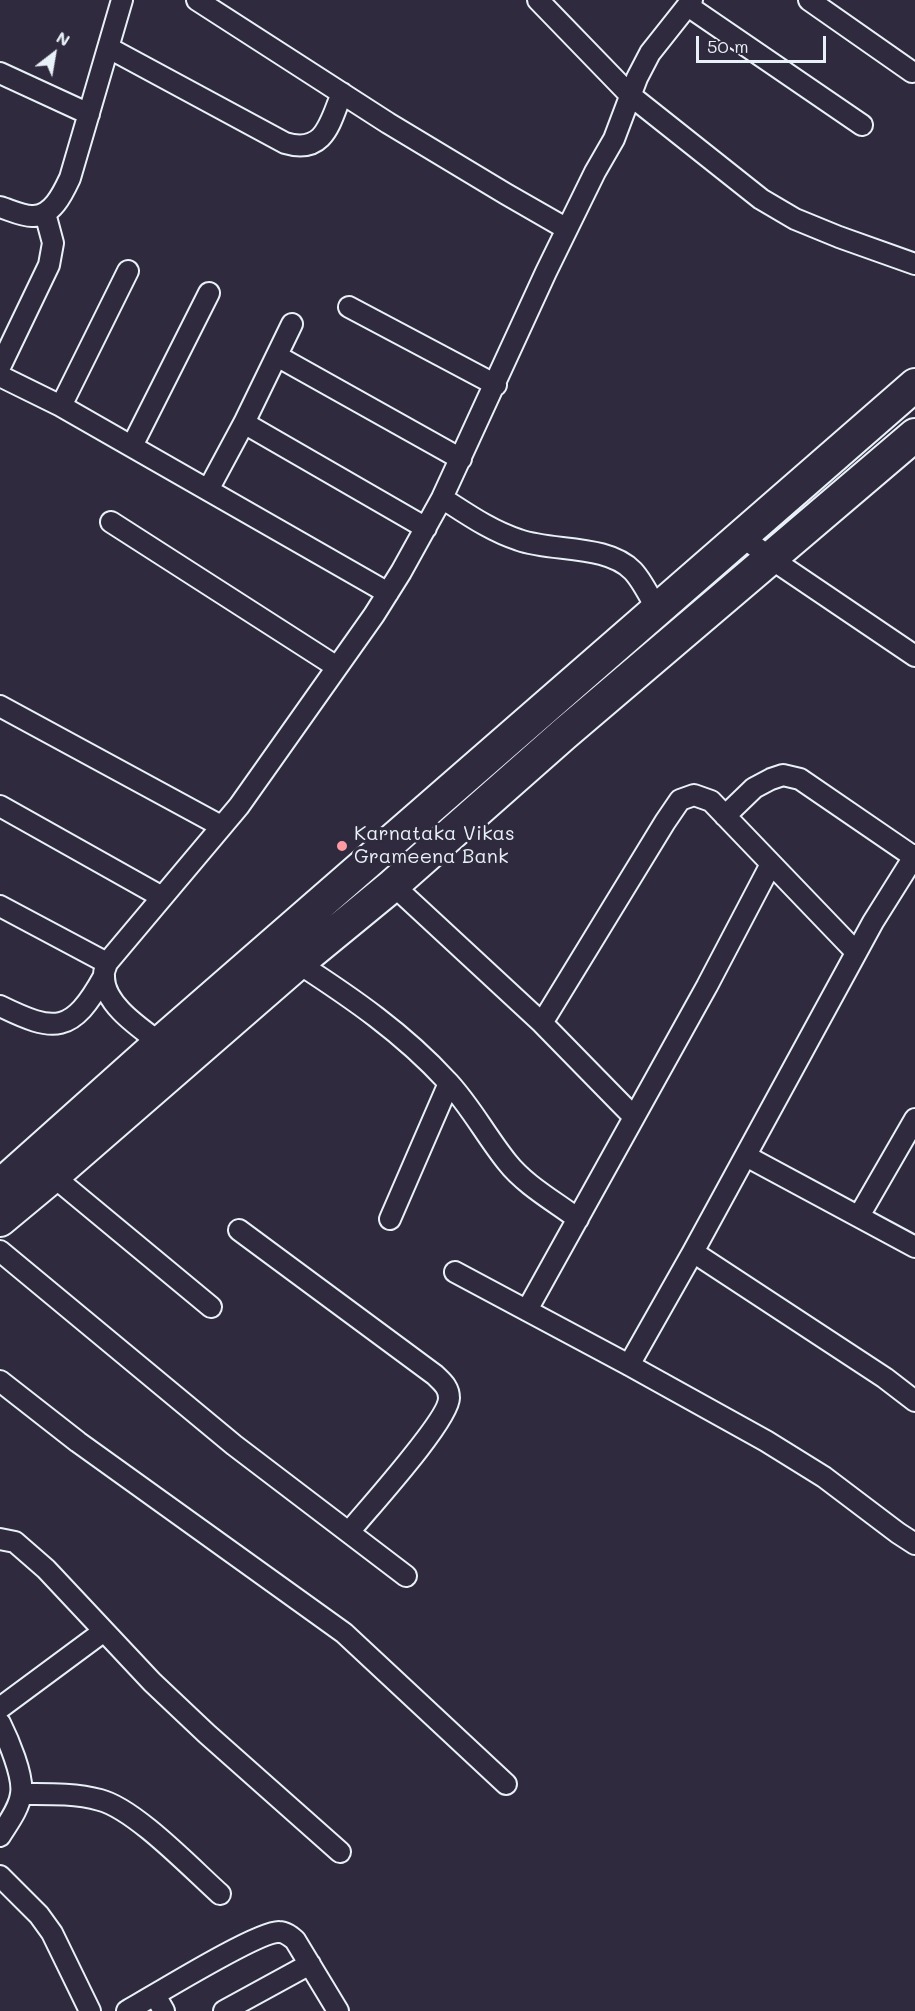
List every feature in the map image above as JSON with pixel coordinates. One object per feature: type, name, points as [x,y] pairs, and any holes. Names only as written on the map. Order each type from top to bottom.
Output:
[{"type":"main road","points":[[0,1220],[43,1166],[172,1052],[657,610],[915,385]]},
{"type":"main road","points":[[172,1052],[298,963],[393,885],[564,734],[915,435]]},
{"type":"main road","points":[[0,1186],[43,1166]]},
{"type":"street","points":[[0,207],[33,216],[45,213],[61,198],[70,178],[122,0]]},
{"type":"street","points":[[197,0],[486,183],[567,229]]},
{"type":"street","points":[[538,0],[630,95],[761,199],[795,219],[915,264]]},
{"type":"street","points":[[809,0],[912,72]]},
{"type":"street","points":[[0,1006],[23,1017],[52,1026],[66,1021],[85,1008],[105,970],[162,897],[239,806],[338,668],[388,593],[442,498],[567,229],[614,139],[636,78],[650,53],[690,3],[862,125]]},
{"type":"street","points":[[109,48],[285,143],[298,146],[308,146],[319,141],[327,129],[342,93]]},
{"type":"street","points":[[0,73],[89,114]]},
{"type":"street","points":[[0,367],[49,265],[53,243],[45,213]]},
{"type":"street","points":[[61,406],[128,271]]},
{"type":"street","points":[[132,446],[209,293]]},
{"type":"street","points":[[349,308],[496,385]]},
{"type":"street","points":[[208,490],[244,423],[292,324]]},
{"type":"street","points":[[277,356],[461,459]]},
{"type":"street","points":[[0,376],[61,406],[388,593]]},
{"type":"street","points":[[244,423],[426,528]]},
{"type":"street","points":[[442,498],[496,530],[521,541],[598,554],[623,563],[639,579],[657,610]]},
{"type":"street","points":[[111,522],[338,668]]},
{"type":"street","points":[[742,536],[770,558],[915,656]]},
{"type":"street","points":[[0,706],[221,826]]},
{"type":"street","points":[[629,1365],[856,952],[914,856],[800,779],[783,775],[754,788],[725,816]]},
{"type":"street","points":[[542,1023],[636,867],[680,800],[694,795],[711,801],[856,952]]},
{"type":"street","points":[[0,806],[162,897]]},
{"type":"street","points":[[528,1310],[771,864]]},
{"type":"street","points":[[393,885],[542,1023],[634,1117]]},
{"type":"street","points":[[0,906],[105,970]]},
{"type":"street","points":[[298,963],[377,1016],[414,1046],[449,1083],[508,1163],[524,1179],[578,1219]]},
{"type":"street","points":[[105,970],[108,992],[121,1012],[172,1052]]},
{"type":"street","points":[[390,1218],[449,1083]]},
{"type":"street","points":[[859,1216],[915,1119]]},
{"type":"street","points":[[746,1155],[915,1247]]},
{"type":"street","points":[[43,1166],[211,1307]]},
{"type":"street","points":[[238,1230],[435,1375],[447,1387],[449,1398],[439,1422],[349,1532]]},
{"type":"street","points":[[0,1251],[234,1445],[406,1576]]},
{"type":"street","points":[[693,1252],[885,1378],[915,1401]]},
{"type":"street","points":[[455,1272],[705,1406],[805,1465],[915,1544]]},
{"type":"street","points":[[0,1381],[78,1442],[344,1633],[506,1784]]},
{"type":"street","points":[[0,1539],[15,1542],[46,1569],[152,1682],[340,1852]]},
{"type":"street","points":[[0,1708],[104,1631]]},
{"type":"street","points":[[0,1723],[17,1766],[21,1794],[14,1815],[0,1836]]},
{"type":"street","points":[[21,1794],[81,1797],[101,1800],[118,1807],[138,1821],[220,1894]]},
{"type":"street","points":[[0,1876],[39,1914],[52,1933],[90,2011]]},
{"type":"street","points":[[127,2011],[159,2003],[243,1945],[278,1931],[295,1940],[338,2011]]},
{"type":"street","points":[[224,2011],[310,1964]]},
{"type":"place","name":"Karnataka Vikas Grameena Bank","points":[[342,846]]}]
